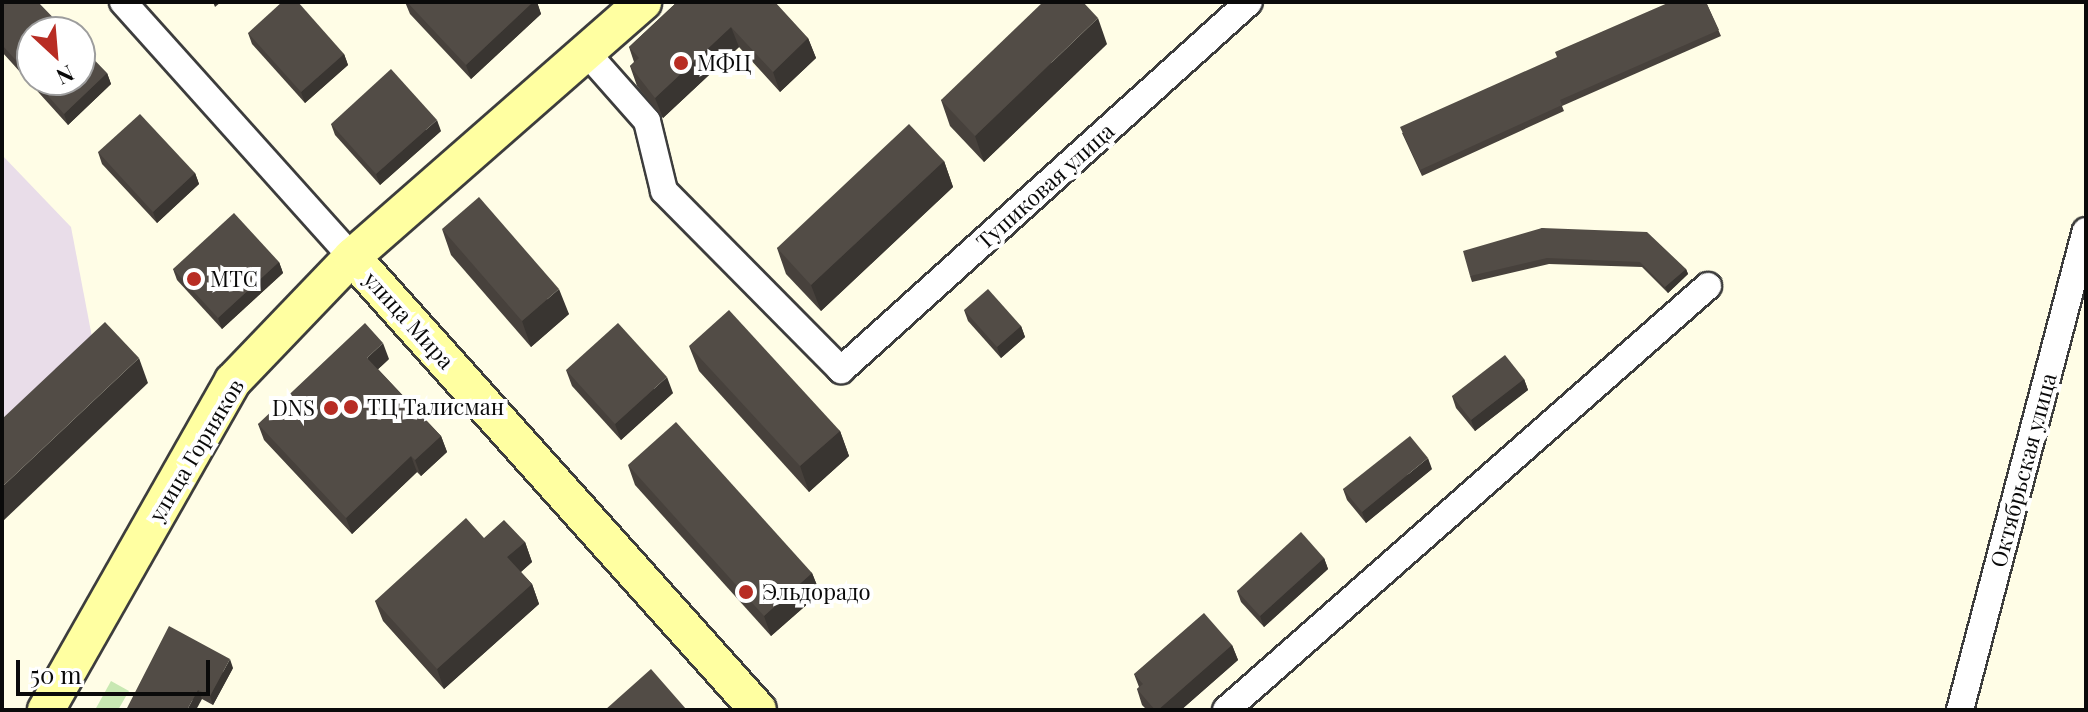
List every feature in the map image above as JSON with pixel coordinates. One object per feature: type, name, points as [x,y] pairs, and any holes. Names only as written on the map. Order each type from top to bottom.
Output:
[{"type":"main road","name":"улица Горняков","points":[[46,710],[233,381],[352,257],[643,2]]},
{"type":"main road","name":"улица Мира","points":[[352,257],[758,710]]},
{"type":"street","name":"улица Мира","points":[[123,2],[352,257]]},
{"type":"street","name":"Тупиковая улица","points":[[586,52],[647,121],[664,191],[841,370],[1249,2]]},
{"type":"street","name":"Октябрьская улица","points":[[1960,710],[2086,231]]},
{"type":"street","points":[[1226,710],[1708,286]]},
{"type":"shaded area","points":[[2,155],[71,227],[92,337],[2,420]]},
{"type":"green space","points":[[111,681],[129,691],[118,710],[95,710]]},
{"type":"building","points":[[2,2],[38,2],[52,16],[16,16],[16,60],[2,45]]},
{"type":"building","points":[[282,2],[298,2],[344,54],[301,92],[248,33]]},
{"type":"building","points":[[407,2],[533,2],[466,65]]},
{"type":"building","name":"МФЦ","points":[[677,2],[775,2],[808,38],[773,72],[731,27],[655,98],[630,66],[639,58],[629,47]]},
{"type":"building","points":[[1043,2],[1083,2],[1098,18],[975,136],[941,100]]},
{"type":"building","points":[[1670,2],[1706,2],[1719,30],[1560,100],[1562,105],[1420,170],[1400,127],[1557,57],[1555,52]]},
{"type":"building","points":[[96,62],[107,73],[96,83]]},
{"type":"building","points":[[391,69],[437,120],[376,174],[331,124]]},
{"type":"building","points":[[48,96],[83,96],[64,114]]},
{"type":"building","points":[[140,114],[195,173],[153,212],[98,152]]},
{"type":"building","points":[[909,124],[944,161],[811,285],[777,248]]},
{"type":"building","points":[[479,197],[559,289],[522,321],[442,229]]},
{"type":"building","points":[[234,213],[279,262],[218,318],[173,269]]},
{"type":"building","points":[[1542,228],[1647,232],[1686,269],[1665,287],[1640,262],[1547,258],[1470,276],[1463,251]]},
{"type":"building","points":[[988,289],[1021,326],[997,347],[964,310]]},
{"type":"building","points":[[729,310],[840,431],[800,466],[689,346]]},
{"type":"building","points":[[105,322],[139,358],[2,487],[2,419]]},
{"type":"building","name":"ТЦ Талисман","points":[[365,323],[383,343],[367,358],[441,436],[415,460],[411,456],[346,518],[258,424]]},
{"type":"building","points":[[618,323],[667,377],[615,424],[566,370]]},
{"type":"building","points":[[1505,355],[1524,379],[1471,420],[1452,396]]},
{"type":"building","points":[[676,422],[812,573],[764,616],[628,465]]},
{"type":"building","points":[[1410,436],[1428,458],[1362,512],[1343,489]]},
{"type":"building","points":[[466,518],[484,538],[504,520],[525,542],[507,557],[532,584],[437,669],[375,601]]},
{"type":"building","points":[[1301,532],[1324,558],[1260,616],[1237,591]]},
{"type":"building","points":[[1204,613],[1232,645],[1155,710],[1137,689],[1143,684],[1134,674]]},
{"type":"building","points":[[169,626],[230,659],[210,696],[198,690],[187,710],[126,710]]},
{"type":"building","points":[[651,669],[685,710],[605,710]]},
{"type":"place","name":"МФЦ","points":[[681,63]]},
{"type":"place","name":"МТС","points":[[194,279]]},
{"type":"place","name":"ТЦ Талисман","points":[[351,407]]},
{"type":"place","name":"DNS","points":[[331,408]]},
{"type":"place","name":"Эльдорадо","points":[[746,592]]}]
